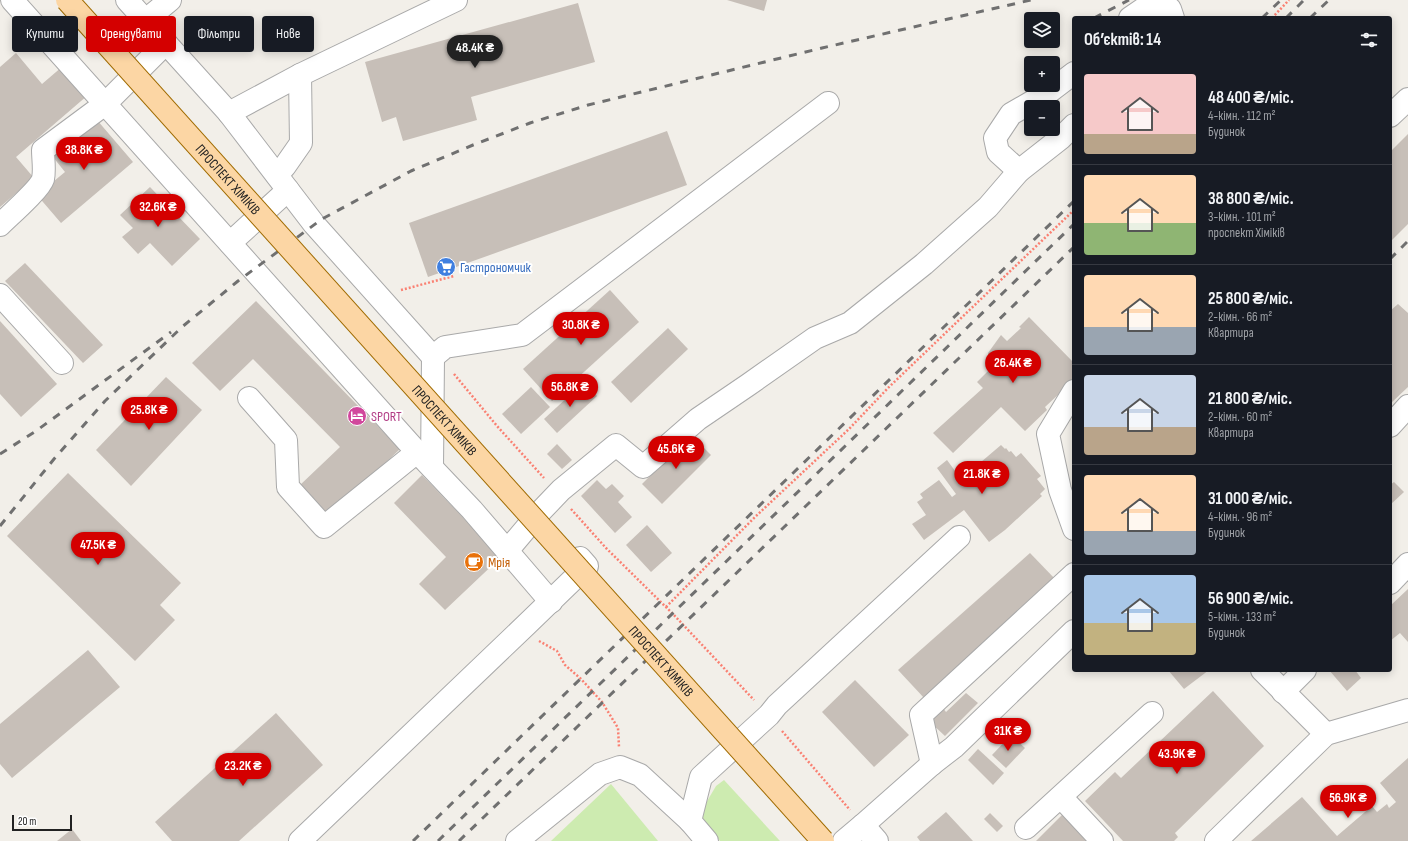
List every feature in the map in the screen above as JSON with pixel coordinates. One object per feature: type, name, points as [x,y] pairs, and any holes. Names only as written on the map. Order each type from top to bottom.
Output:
[{"type":"main road","name":"ПРОСПЕКТ ХІМІКІВ","points":[[67,0],[823,841]]},
{"type":"street","points":[[12,0],[424,459],[472,510],[551,602]]},
{"type":"street","points":[[127,0],[142,16]]},
{"type":"street","points":[[151,16],[170,0]]},
{"type":"street","points":[[229,113],[300,75],[456,0]]},
{"type":"street","points":[[1133,16],[1149,5],[1170,8],[1172,16]]},
{"type":"street","points":[[0,225],[21,205],[42,180],[44,166],[43,150],[105,104],[157,52]]},
{"type":"street","points":[[174,52],[229,113],[314,224],[435,355]]},
{"type":"street","points":[[230,243],[282,182],[285,166],[300,143],[300,75]]},
{"type":"street","points":[[1019,171],[998,152],[995,138],[1011,114],[1049,92],[1072,75]]},
{"type":"street","points":[[1392,114],[1408,99]]},
{"type":"street","points":[[249,398],[286,440],[288,487],[324,527],[424,459],[435,355],[444,347],[522,335],[828,103]]},
{"type":"street","points":[[507,551],[558,493],[616,445],[643,467],[698,419],[815,338],[850,323],[930,259],[988,207],[1019,171],[1061,138],[1072,127]]},
{"type":"street","points":[[0,295],[62,363]]},
{"type":"street","points":[[300,841],[587,566],[492,458],[432,394]]},
{"type":"street","points":[[1072,394],[1048,434],[1060,490],[1072,523]]},
{"type":"street","points":[[1392,424],[1408,406]]},
{"type":"street","points":[[690,821],[702,777],[769,715],[777,705],[959,537]]},
{"type":"street","points":[[1392,581],[1408,564]]},
{"type":"street","points":[[932,764],[921,715],[1072,576]]},
{"type":"street","points":[[844,841],[870,833],[932,764],[954,747],[1072,632]]},
{"type":"street","points":[[1264,672],[1326,734]]},
{"type":"street","points":[[1284,692],[1302,672]]},
{"type":"street","points":[[1216,841],[1326,734],[1408,710]]},
{"type":"street","points":[[1026,828],[1152,713]]},
{"type":"street","points":[[517,841],[600,774],[620,767],[640,775],[690,821],[708,841]]},
{"type":"street","points":[[1061,797],[1102,841]]},
{"type":"path","points":[[1274,16],[1289,0]]},
{"type":"path","points":[[666,607],[755,517],[850,429],[888,388],[1072,212]]},
{"type":"path","points":[[394,292],[454,276]]},
{"type":"path","points":[[435,355],[606,548],[666,607],[769,715],[870,833]]},
{"type":"path","points":[[556,651],[561,656],[565,665],[581,679],[602,702],[618,728],[620,767]]},
{"type":"green space","points":[[724,780],[780,841],[720,841],[703,818],[703,808],[716,786]]},
{"type":"green space","points":[[611,784],[658,841],[551,841]]},
{"type":"building","points":[[727,0],[767,0],[764,11]]},
{"type":"building","points":[[578,3],[595,62],[471,97],[477,120],[403,141],[396,117],[382,122],[365,62]]},
{"type":"building","points":[[16,53],[42,84],[63,66],[88,95],[16,157],[34,178],[0,207],[0,67]]},
{"type":"building","points":[[97,120],[133,162],[61,223],[37,195],[65,172],[53,157]]},
{"type":"building","points":[[667,131],[687,185],[428,277],[409,223]]},
{"type":"building","points":[[1408,134],[1408,224],[1392,240],[1392,150]]},
{"type":"building","points":[[150,187],[200,239],[172,266],[150,243],[138,254],[122,237],[133,228],[120,215]]},
{"type":"building","points":[[25,263],[103,345],[83,363],[5,281]]},
{"type":"building","points":[[610,290],[639,322],[552,401],[523,369]]},
{"type":"building","points":[[256,301],[400,449],[329,517],[299,486],[340,447],[253,359],[220,391],[192,363]]},
{"type":"building","points":[[1398,304],[1408,313],[1408,387],[1392,402],[1392,309]]},
{"type":"building","points":[[1029,317],[1072,361],[1072,382],[1045,407],[1047,410],[1025,431],[1001,407],[953,453],[933,433],[983,388],[977,382],[989,370],[988,353],[1001,335],[1007,341],[1021,328],[1019,327]]},
{"type":"building","points":[[0,321],[57,384],[21,417],[0,394]]},
{"type":"building","points":[[668,328],[688,349],[631,403],[611,382]]},
{"type":"building","points":[[166,377],[202,410],[131,486],[96,450]]},
{"type":"building","points":[[584,382],[597,396],[557,433],[544,419]]},
{"type":"building","points":[[531,387],[550,407],[521,434],[502,414]]},
{"type":"building","points":[[691,435],[711,455],[662,504],[642,484]]},
{"type":"building","points":[[557,444],[572,460],[562,469],[547,454]]},
{"type":"building","points":[[1001,445],[1009,452],[1011,451],[1016,457],[1021,453],[1041,476],[1037,479],[1045,489],[1040,494],[1042,496],[1005,530],[989,542],[964,510],[924,540],[912,524],[926,515],[917,502],[923,498],[920,494],[939,480],[952,497],[956,494],[937,468],[947,460],[961,479]]},
{"type":"building","points":[[68,473],[181,583],[160,605],[175,620],[135,661],[7,536]]},
{"type":"building","points":[[422,475],[501,557],[445,610],[419,584],[446,557],[394,503]]},
{"type":"building","points":[[597,480],[606,489],[612,484],[624,496],[618,502],[632,517],[615,533],[581,496]]},
{"type":"building","points":[[1394,482],[1404,492],[1392,503],[1392,484]]},
{"type":"building","points":[[647,525],[672,553],[651,572],[626,545]]},
{"type":"building","points":[[1030,553],[1057,581],[925,699],[898,670]]},
{"type":"building","points":[[1408,589],[1408,642],[1400,633],[1392,639],[1392,604]]},
{"type":"building","points":[[88,650],[120,687],[12,778],[0,764],[0,724]]},
{"type":"building","points":[[1170,672],[1206,672],[1184,689]]},
{"type":"building","points":[[1331,672],[1356,672],[1361,678],[1347,691]]},
{"type":"building","points":[[855,680],[909,735],[874,767],[822,712]]},
{"type":"building","points":[[1213,691],[1264,746],[1175,833],[1178,837],[1174,841],[1123,841],[1085,801],[1115,772],[1121,778]]},
{"type":"building","points":[[966,693],[978,703],[945,736],[930,722],[943,708],[946,712]]},
{"type":"building","points":[[276,713],[323,765],[239,841],[172,841],[155,822]]},
{"type":"building","points":[[1011,735],[1025,748],[1006,768],[992,755]]},
{"type":"building","points":[[978,749],[1004,773],[993,785],[968,760]]},
{"type":"building","points":[[1408,758],[1408,841],[1251,841],[1302,797],[1337,836],[1372,806],[1377,812],[1387,804],[1389,808],[1396,802],[1380,783]]},
{"type":"building","points":[[946,812],[973,841],[920,841],[917,837]]},
{"type":"building","points":[[990,813],[1003,826],[997,832],[984,819]]},
{"type":"building","points":[[1063,814],[1091,841],[1036,841]]},
{"type":"building","points":[[72,829],[81,841],[57,841]]},
{"type":"railway","points":[[0,526],[54,459],[105,401],[182,327],[238,281],[322,219],[411,171],[530,123],[588,105],[822,48],[1031,0]]},
{"type":"railway","points":[[1098,16],[1129,0]]},
{"type":"railway","points":[[1264,16],[1281,0]]},
{"type":"railway","points":[[1288,16],[1304,0]]},
{"type":"railway","points":[[1312,16],[1329,0]]},
{"type":"railway","points":[[413,841],[1072,203]]},
{"type":"railway","points":[[438,841],[1072,226]]},
{"type":"railway","points":[[1392,257],[1408,241]]},
{"type":"railway","points":[[459,841],[1072,249]]},
{"type":"railway","points":[[0,454],[36,431],[171,332]]},
{"type":"place","name":"Гастрономчик","points":[[446,267]]},
{"type":"place","name":"SPORT","points":[[357,416]]},
{"type":"place","name":"Мрія","points":[[474,562]]}]
